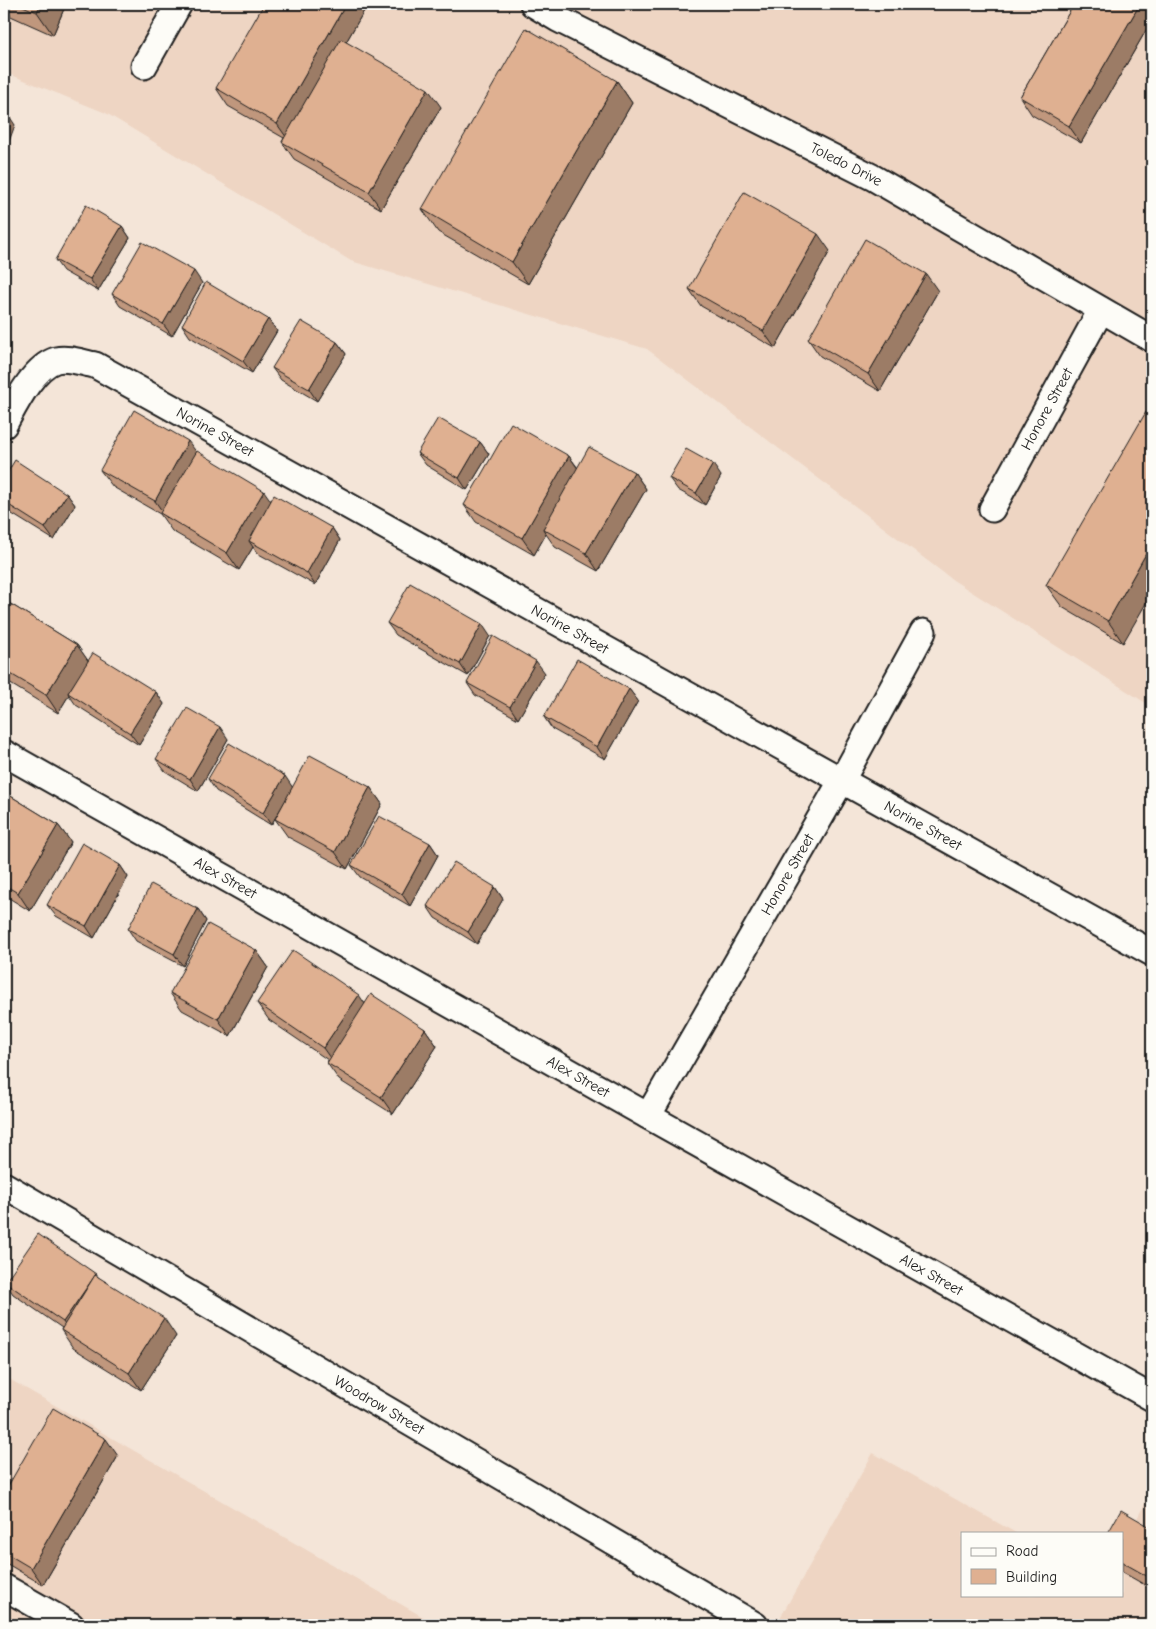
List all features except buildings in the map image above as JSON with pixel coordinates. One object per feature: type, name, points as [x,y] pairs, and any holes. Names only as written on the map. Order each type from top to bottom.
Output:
[{"type":"street","points":[[144,66],[179,4]]},
{"type":"street","name":"Toledo Drive","points":[[533,4],[558,19],[872,177],[1152,339]]},
{"type":"street","name":"Honore Street","points":[[992,509],[1101,310]]},
{"type":"street","name":"Norine Street","points":[[4,425],[35,374],[45,366],[57,360],[70,360],[95,365],[1152,953]]},
{"type":"street","name":"Honore Street","points":[[648,1116],[842,780],[923,632]]},
{"type":"street","name":"Alex Street","points":[[4,753],[1152,1398]]},
{"type":"street","name":"Woodrow Street","points":[[4,1185],[755,1625]]},
{"type":"street","points":[[4,1587],[72,1625]]},
{"type":"shaded area","points":[[4,4],[1152,4],[1152,707],[953,580],[647,349],[351,261],[106,113],[4,72]]},
{"type":"shaded area","points":[[4,1376],[437,1625],[4,1625]]},
{"type":"shaded area","points":[[873,1453],[1014,1532],[961,1532],[961,1596],[1124,1596],[1124,1542],[1152,1491],[1152,1625],[776,1625]]}]
